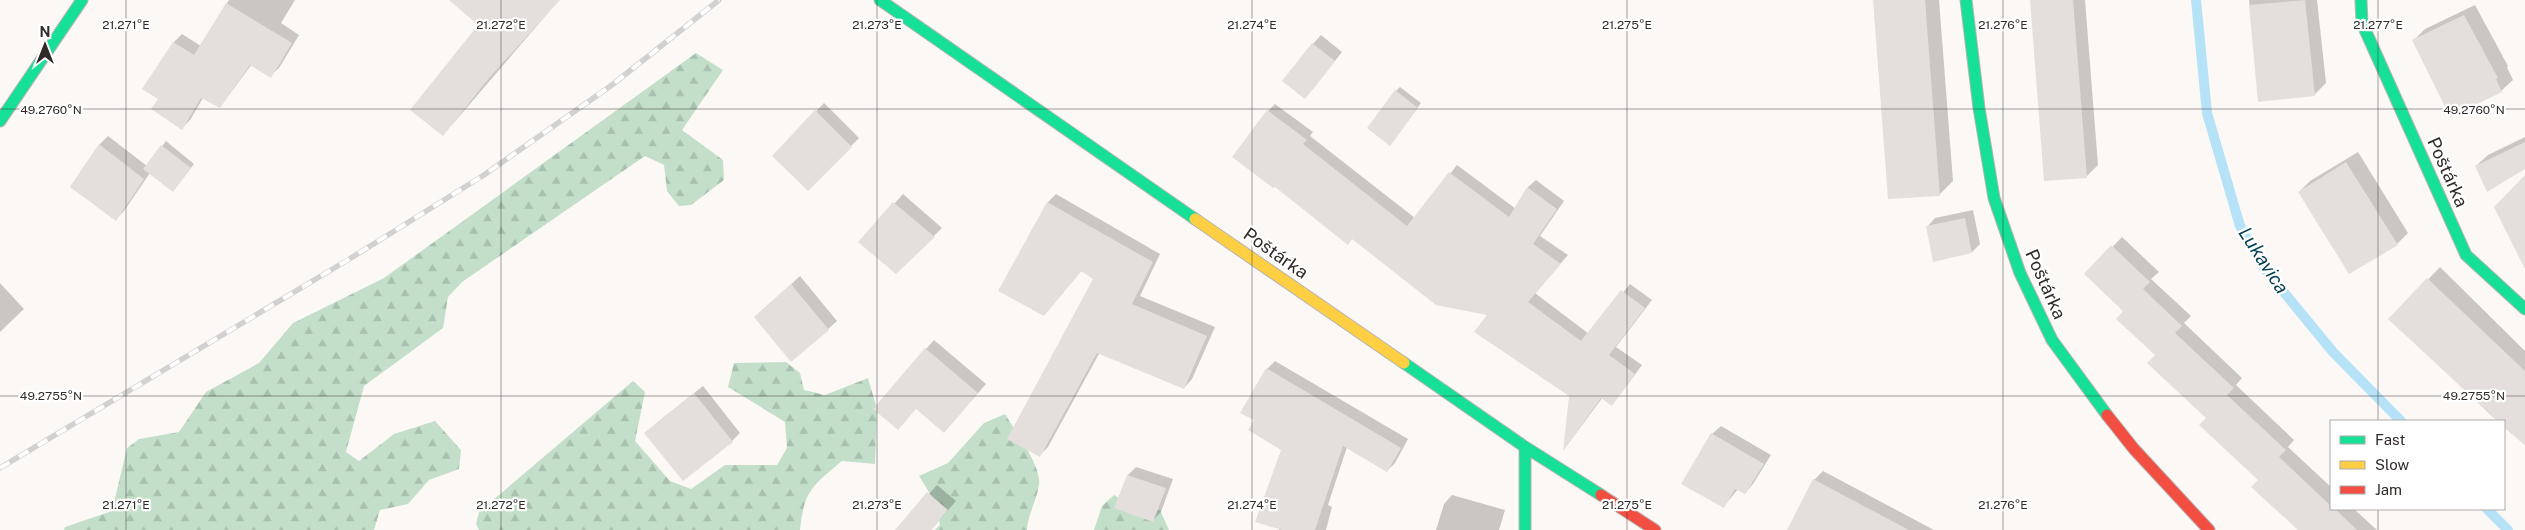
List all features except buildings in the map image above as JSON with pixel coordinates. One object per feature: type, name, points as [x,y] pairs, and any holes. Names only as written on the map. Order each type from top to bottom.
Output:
[{"type":"street","points":[[0,121],[82,0]]},
{"type":"street","name":"Poštárka","points":[[880,0],[1525,447],[1655,530]]},
{"type":"street","name":"Poštárka","points":[[1966,0],[1978,108],[1994,198],[2020,273],[2052,340],[2083,385],[2134,449],[2209,530]]},
{"type":"street","name":"Poštárka","points":[[2361,0],[2362,23],[2466,256],[2525,309]]},
{"type":"street","points":[[1525,447],[1525,530]]},
{"type":"green space","points":[[696,53],[723,70],[682,130],[723,160],[724,180],[691,205],[679,206],[667,191],[664,165],[645,156],[462,282],[448,297],[443,328],[364,386],[346,452],[359,461],[394,434],[435,421],[461,450],[459,469],[429,480],[408,504],[380,510],[374,530],[64,530],[65,527],[112,511],[127,448],[139,439],[179,432],[206,392],[259,363],[293,323],[384,278]]},
{"type":"green space","points":[[786,362],[800,373],[804,390],[825,395],[868,378],[877,409],[875,464],[842,461],[823,477],[811,490],[807,498],[800,530],[479,530],[476,524],[479,512],[633,381],[645,392],[635,441],[670,481],[691,489],[725,465],[777,465],[787,448],[785,422],[728,387],[734,363]]},
{"type":"green space","points":[[1005,414],[1032,458],[1039,476],[1038,490],[1027,530],[935,530],[940,525],[936,503],[919,476],[948,463],[984,423]]},
{"type":"green space","points":[[1114,495],[1142,512],[1160,510],[1169,530],[1094,530],[1102,506]]},
{"type":"waterway","name":"Lukavica","points":[[2196,0],[2207,113],[2240,226],[2264,268],[2333,352],[2400,420]]},
{"type":"waterway","name":"Lukavica","points":[[2488,510],[2508,530]]},
{"type":"railway","points":[[0,468],[351,258],[484,175],[612,85],[719,0]]},
{"type":"traffic: fast","points":[[0,121],[82,0]]},
{"type":"traffic: fast","points":[[880,0],[1195,219]]},
{"type":"traffic: fast","points":[[1966,0],[1979,108],[1994,198],[2020,273],[2052,340],[2107,415]]},
{"type":"traffic: fast","points":[[2361,0],[2362,23],[2466,255],[2525,309]]},
{"type":"traffic: fast","points":[[1404,363],[1525,447],[1601,495]]},
{"type":"traffic: fast","points":[[1525,447],[1525,530]]},
{"type":"traffic: slow","points":[[1195,219],[1404,363]]},
{"type":"traffic: jam","points":[[2107,415],[2134,449],[2209,530]]},
{"type":"traffic: jam","points":[[1601,495],[1655,530]]}]
